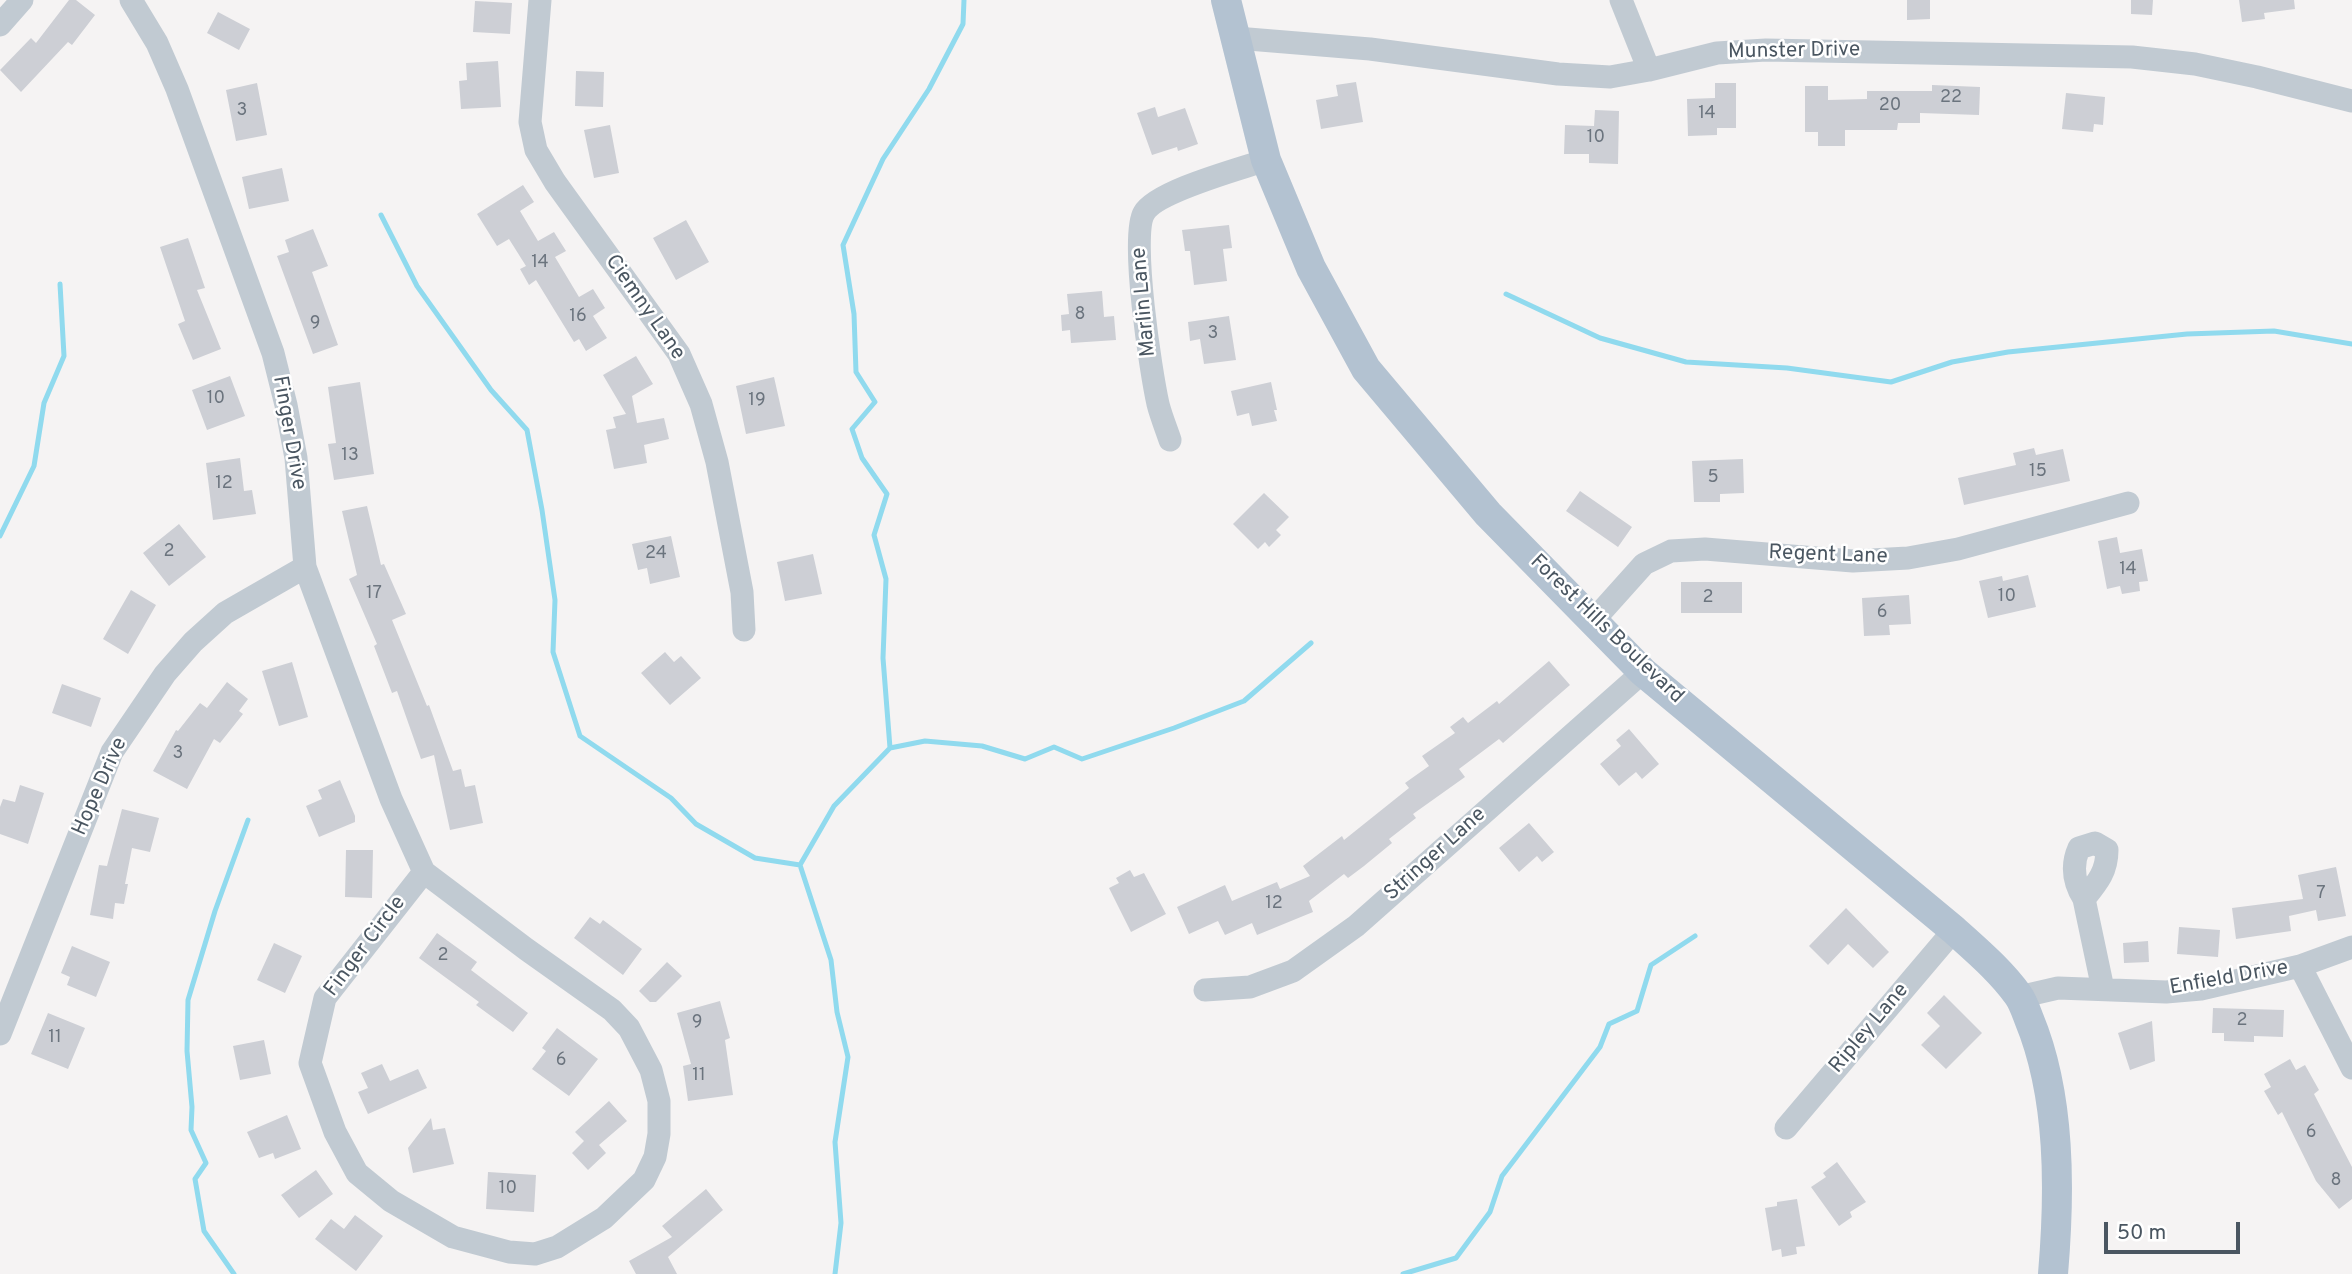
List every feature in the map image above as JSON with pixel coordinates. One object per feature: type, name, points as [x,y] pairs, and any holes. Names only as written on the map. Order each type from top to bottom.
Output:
[{"type":"main road","name":"Forest Hills Boulevard","points":[[1226,0],[1266,160],[1311,268],[1366,369],[1488,514],[1643,672],[1954,930],[1989,962],[2019,997],[2036,1036],[2053,1112],[2056,1156],[2053,1274]]},
{"type":"street","points":[[0,25],[22,0]]},
{"type":"street","name":"Finger Drive","points":[[131,0],[157,43],[177,89],[273,353],[296,458],[305,567],[391,799],[424,872]]},
{"type":"street","name":"Ciemny Lane","points":[[540,0],[530,122],[536,150],[555,182],[679,354],[701,404],[731,526],[742,592],[744,630]]},
{"type":"street","points":[[1621,0],[1648,70]]},
{"type":"street","name":"Munster Drive","points":[[1236,38],[1370,49],[1558,74],[1610,77],[1717,54],[1766,50],[2132,57],[2195,64],[2352,101]]},
{"type":"street","name":"Marlin Lane","points":[[1170,440],[1151,370],[1138,240],[1143,213],[1159,199],[1178,190],[1266,160]]},
{"type":"street","name":"Regent Lane","points":[[1592,622],[1644,564],[1671,551],[1705,550],[1853,561],[1908,558],[1958,549],[2128,503]]},
{"type":"street","name":"Hope Drive","points":[[0,1034],[112,752],[165,674],[193,642],[225,613],[305,567]]},
{"type":"street","name":"Stringer Lane","points":[[1205,990],[1250,987],[1293,971],[1356,926],[1643,672]]},
{"type":"street","name":"Finger Circle","points":[[424,872],[612,1010],[629,1028],[651,1070],[659,1101],[659,1134],[655,1157],[644,1180],[604,1218],[557,1247],[535,1254],[509,1252],[453,1237],[391,1201],[357,1172],[335,1132],[318,1086],[310,1063],[325,998],[424,872]]},
{"type":"street","points":[[2084,899],[2103,989]]},
{"type":"street","name":"Ripley Lane","points":[[1786,1128],[1954,930]]},
{"type":"street","name":"Enfield Drive","points":[[2019,997],[2058,988],[2166,992],[2201,989],[2300,966],[2352,947]]},
{"type":"street","points":[[2300,966],[2352,1068]]},
{"type":"building","points":[[69,0],[76,0],[95,15],[72,45],[68,42],[21,92],[0,70],[31,38],[36,43]]},
{"type":"building","points":[[1907,0],[1930,0],[1930,19],[1907,20]]},
{"type":"building","points":[[2131,0],[2153,0],[2152,15],[2131,14]]},
{"type":"building","points":[[2239,0],[2294,0],[2295,9],[2264,13],[2265,19],[2242,22]]},
{"type":"building","points":[[475,1],[512,3],[510,34],[473,32]]},
{"type":"building","points":[[218,12],[250,29],[239,50],[207,33]]},
{"type":"building","points":[[498,61],[501,107],[461,109],[459,81],[467,80],[466,63]]},
{"type":"building","points":[[576,71],[604,72],[603,107],[575,106]]},
{"type":"building","points":[[1356,82],[1363,122],[1321,129],[1316,100],[1338,96],[1336,85]]},
{"type":"building","points":[[257,83],[267,135],[236,141],[226,90]]},
{"type":"building","points":[[1715,83],[1736,83],[1736,128],[1717,128],[1717,135],[1688,136],[1687,99],[1715,98]]},
{"type":"building","points":[[1932,85],[1980,87],[1979,115],[1920,113],[1920,123],[1898,123],[1897,130],[1845,130],[1845,146],[1818,146],[1818,132],[1805,132],[1805,86],[1828,86],[1828,100],[1867,99],[1867,91],[1932,91]]},
{"type":"building","points":[[2066,93],[2105,97],[2103,125],[2094,124],[2093,132],[2062,129]]},
{"type":"building","points":[[1155,107],[1158,117],[1185,108],[1198,144],[1178,151],[1177,147],[1152,155],[1137,113]]},
{"type":"building","points":[[1595,110],[1619,111],[1618,164],[1589,163],[1589,154],[1564,154],[1565,125],[1594,126]]},
{"type":"building","points":[[610,125],[619,173],[594,178],[584,130]]},
{"type":"building","points":[[282,168],[289,201],[249,209],[242,177]]},
{"type":"building","points":[[523,185],[534,202],[520,211],[538,241],[554,232],[566,251],[555,257],[579,297],[593,289],[605,308],[593,316],[607,338],[586,351],[579,339],[574,342],[536,280],[529,285],[520,269],[526,266],[509,239],[497,246],[477,214]]},
{"type":"building","points":[[686,220],[709,262],[676,280],[653,238]]},
{"type":"building","points":[[1229,225],[1232,248],[1223,249],[1227,281],[1194,285],[1190,251],[1185,251],[1182,230]]},
{"type":"building","points":[[313,229],[328,266],[312,272],[338,345],[313,354],[277,256],[289,252],[285,240]]},
{"type":"building","points":[[188,238],[205,288],[197,290],[221,349],[193,360],[178,324],[185,321],[160,247]]},
{"type":"building","points":[[1102,291],[1104,317],[1114,316],[1116,340],[1071,343],[1070,330],[1062,331],[1061,315],[1069,314],[1067,294]]},
{"type":"building","points":[[1229,316],[1236,360],[1204,364],[1200,339],[1190,341],[1188,322]]},
{"type":"building","points":[[636,356],[653,384],[632,396],[637,423],[664,418],[669,439],[644,445],[647,463],[614,469],[606,430],[616,428],[613,417],[626,414],[603,375]]},
{"type":"building","points":[[230,376],[245,416],[207,430],[192,390]]},
{"type":"building","points":[[774,377],[785,426],[746,434],[736,386]]},
{"type":"building","points":[[360,382],[374,474],[334,480],[328,444],[336,443],[328,387]]},
{"type":"building","points":[[1271,382],[1277,421],[1252,426],[1249,413],[1237,416],[1231,391]]},
{"type":"building","points":[[2034,448],[2036,455],[2063,449],[2070,481],[1964,505],[1958,478],[2016,465],[2013,453]]},
{"type":"building","points":[[240,458],[244,491],[252,490],[256,514],[213,520],[206,463]]},
{"type":"building","points":[[1743,459],[1744,493],[1720,494],[1720,502],[1694,502],[1692,461]]},
{"type":"building","points":[[1580,491],[1632,527],[1618,547],[1566,511]]},
{"type":"building","points":[[1264,493],[1289,517],[1276,530],[1281,535],[1269,547],[1265,542],[1258,549],[1233,524]]},
{"type":"building","points":[[367,506],[381,565],[384,564],[406,614],[392,620],[427,706],[429,705],[453,771],[461,769],[465,787],[475,785],[483,823],[450,830],[434,755],[421,759],[397,691],[392,693],[374,646],[377,644],[349,579],[357,575],[342,511]]},
{"type":"building","points":[[179,524],[206,557],[169,586],[143,553]]},
{"type":"building","points":[[671,536],[680,577],[650,584],[647,568],[638,570],[632,544]]},
{"type":"building","points":[[2117,537],[2120,553],[2142,549],[2148,581],[2139,582],[2140,591],[2122,594],[2120,586],[2107,589],[2098,541]]},
{"type":"building","points":[[813,554],[822,594],[785,601],[777,562]]},
{"type":"building","points":[[2028,575],[2036,607],[1988,618],[1979,581],[2002,576],[2003,581]]},
{"type":"building","points":[[1681,582],[1742,582],[1742,613],[1681,613]]},
{"type":"building","points":[[131,590],[156,605],[128,654],[103,639]]},
{"type":"building","points":[[1909,595],[1911,624],[1889,625],[1890,635],[1864,636],[1862,598]]},
{"type":"building","points":[[665,652],[674,662],[681,656],[701,678],[670,705],[641,673]]},
{"type":"building","points":[[1549,661],[1570,685],[1503,743],[1499,739],[1459,769],[1465,777],[1413,814],[1416,818],[1389,839],[1392,843],[1348,878],[1344,874],[1309,901],[1313,912],[1257,935],[1252,923],[1225,935],[1218,921],[1189,934],[1177,907],[1225,885],[1232,901],[1277,882],[1280,889],[1310,876],[1303,866],[1342,836],[1344,840],[1409,788],[1405,783],[1429,766],[1422,756],[1455,733],[1450,727],[1463,717],[1468,723],[1497,701],[1499,704]]},
{"type":"building","points":[[292,662],[308,717],[279,726],[262,671]]},
{"type":"building","points":[[227,682],[248,699],[239,711],[243,714],[220,743],[214,739],[187,789],[153,771],[176,730],[178,731],[200,703],[207,708]]},
{"type":"building","points":[[62,684],[101,698],[91,727],[52,713]]},
{"type":"building","points":[[1629,729],[1659,764],[1642,779],[1636,772],[1619,786],[1600,764],[1621,746],[1616,740]]},
{"type":"building","points":[[340,780],[355,822],[319,837],[306,806],[322,799],[318,790]]},
{"type":"building","points":[[20,785],[44,793],[28,844],[0,834],[0,807],[3,799],[15,802]]},
{"type":"building","points":[[122,809],[159,818],[150,852],[132,848],[124,904],[115,903],[113,919],[90,915],[99,865],[107,866]]},
{"type":"building","points":[[1529,823],[1554,852],[1542,862],[1537,856],[1519,872],[1499,848]]},
{"type":"building","points":[[346,850],[373,850],[372,898],[345,897]]},
{"type":"building","points":[[2336,867],[2346,916],[2318,921],[2316,910],[2289,916],[2291,931],[2236,939],[2232,908],[2303,899],[2298,875]]},
{"type":"building","points":[[1130,870],[1134,877],[1144,873],[1166,914],[1131,932],[1109,888],[1119,883],[1116,878]]},
{"type":"building","points":[[1846,908],[1889,952],[1873,968],[1848,944],[1828,965],[1809,946]]},
{"type":"building","points":[[590,917],[600,924],[603,920],[642,949],[623,975],[574,938]]},
{"type":"building","points":[[2179,927],[2220,930],[2218,957],[2177,954]]},
{"type":"building","points":[[437,933],[477,962],[471,970],[528,1013],[513,1032],[476,1005],[479,1002],[419,958]]},
{"type":"building","points":[[2148,941],[2149,962],[2124,963],[2123,943]]},
{"type":"building","points":[[274,943],[302,956],[285,993],[257,980]]},
{"type":"building","points":[[72,946],[110,962],[96,997],[67,985],[70,977],[61,973]]},
{"type":"building","points":[[667,962],[682,976],[656,1002],[650,1002],[639,991]]},
{"type":"building","points":[[1944,995],[1982,1033],[1946,1069],[1921,1045],[1940,1026],[1927,1013]]},
{"type":"building","points":[[720,1001],[730,1038],[725,1040],[733,1095],[688,1101],[683,1066],[691,1064],[677,1013]]},
{"type":"building","points":[[2213,1008],[2284,1010],[2283,1037],[2254,1036],[2254,1042],[2224,1041],[2224,1033],[2212,1033]]},
{"type":"building","points":[[48,1013],[85,1028],[68,1069],[31,1054]]},
{"type":"building","points":[[2152,1021],[2155,1061],[2130,1070],[2118,1033]]},
{"type":"building","points":[[557,1028],[598,1059],[569,1096],[532,1069],[546,1051],[542,1048]]},
{"type":"building","points":[[264,1040],[271,1074],[240,1080],[233,1046]]},
{"type":"building","points":[[2290,1059],[2296,1070],[2305,1065],[2319,1090],[2314,1094],[2352,1167],[2352,1199],[2339,1209],[2316,1181],[2282,1112],[2278,1115],[2264,1091],[2271,1087],[2264,1074]]},
{"type":"building","points":[[382,1064],[390,1081],[418,1069],[427,1088],[368,1114],[358,1092],[368,1088],[361,1073]]},
{"type":"building","points":[[609,1101],[627,1121],[599,1145],[606,1153],[588,1170],[572,1153],[584,1141],[575,1132]]},
{"type":"building","points":[[287,1115],[301,1149],[275,1159],[273,1153],[259,1158],[247,1132]]},
{"type":"building","points":[[431,1118],[433,1130],[445,1128],[454,1164],[413,1173],[408,1148]]},
{"type":"building","points":[[1837,1162],[1866,1202],[1850,1212],[1852,1217],[1839,1226],[1811,1187],[1826,1177],[1823,1173]]},
{"type":"building","points":[[316,1170],[333,1194],[299,1218],[281,1195]]},
{"type":"building","points":[[488,1172],[536,1175],[534,1212],[486,1209]]},
{"type":"building","points":[[706,1189],[723,1210],[668,1257],[677,1274],[636,1274],[629,1261],[672,1237],[662,1226]]},
{"type":"building","points":[[1797,1199],[1805,1246],[1796,1247],[1797,1254],[1782,1257],[1781,1249],[1772,1251],[1765,1208],[1777,1206],[1777,1202]]},
{"type":"building","points":[[355,1215],[383,1236],[356,1271],[315,1239],[331,1219],[344,1229]]},
{"type":"waterway","points":[[835,1274],[841,1223],[835,1142],[848,1057],[837,1012],[831,960],[800,865],[834,806],[890,748],[883,658],[886,579],[874,535],[887,494],[862,458],[852,429],[875,402],[856,372],[854,314],[843,245],[883,159],[929,89],[963,24],[964,0]]},
{"type":"waterway","points":[[381,215],[417,286],[491,390],[527,430],[555,600],[553,652],[580,736],[671,798],[696,824],[755,858],[800,865]]},
{"type":"waterway","points":[[0,536],[34,466],[44,403],[64,356],[60,284]]},
{"type":"waterway","points":[[1506,294],[1600,338],[1686,362],[1787,368],[1891,382],[1952,362],[2008,352],[2187,334],[2274,331],[2352,344]]},
{"type":"waterway","points":[[890,748],[925,741],[982,746],[1025,759],[1054,747],[1082,759],[1244,701],[1311,643]]},
{"type":"waterway","points":[[234,1274],[204,1231],[195,1179],[206,1163],[191,1130],[192,1107],[187,1051],[188,1000],[215,911],[248,820]]},
{"type":"waterway","points":[[1403,1274],[1456,1258],[1490,1212],[1502,1176],[1600,1047],[1609,1024],[1637,1011],[1651,965],[1695,936]]}]
